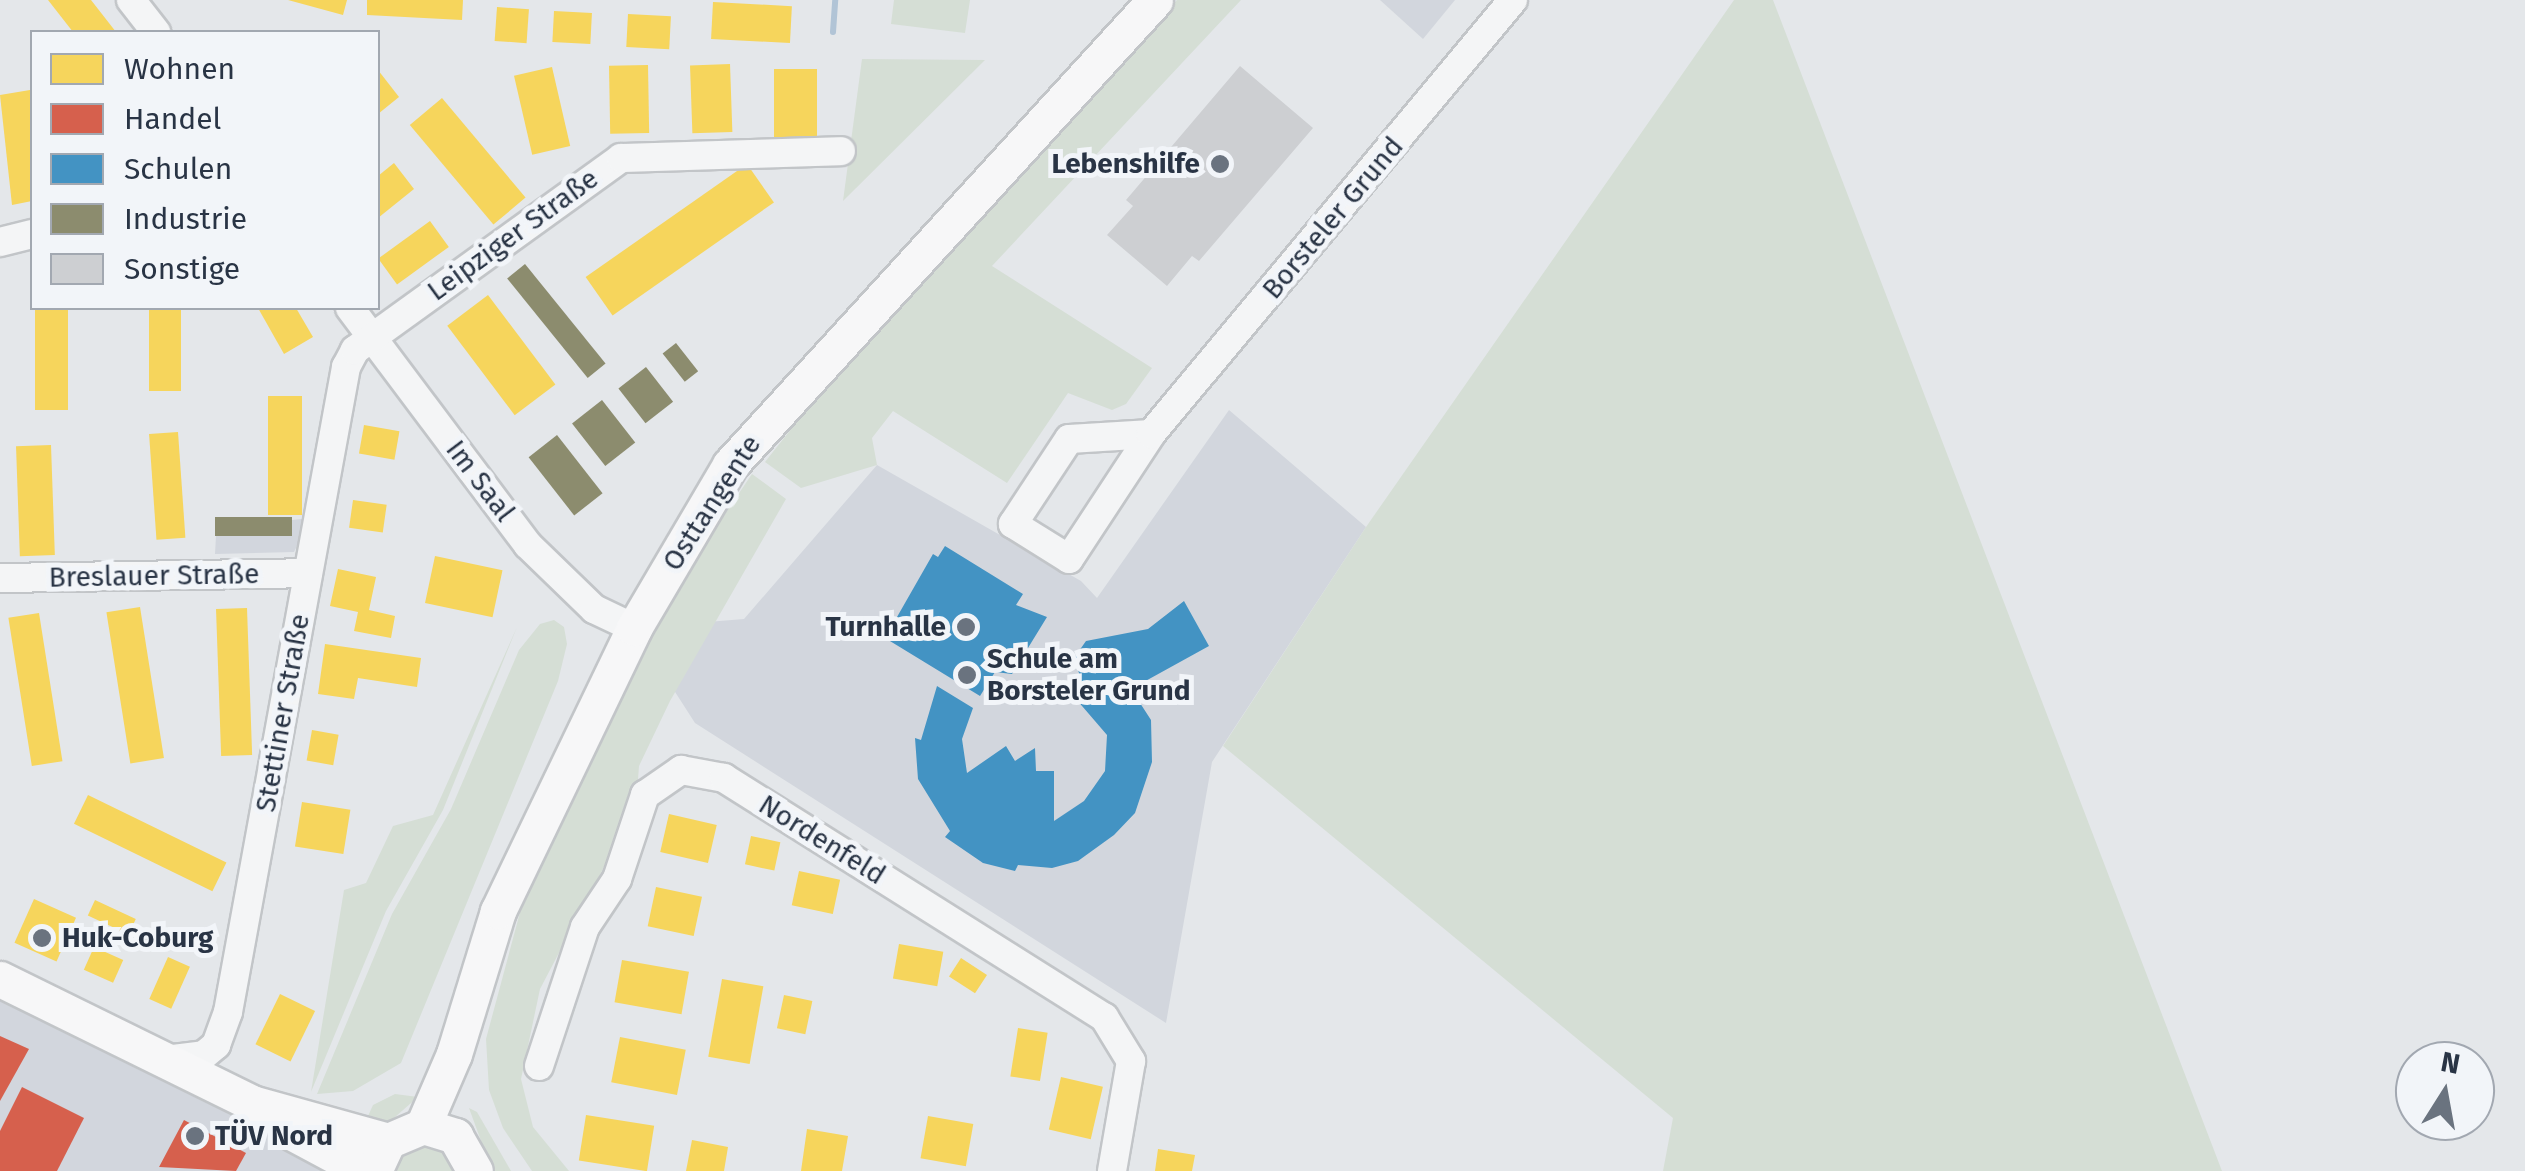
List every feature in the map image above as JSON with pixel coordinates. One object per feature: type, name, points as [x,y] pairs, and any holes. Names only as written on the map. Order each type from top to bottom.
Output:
[{"type":"main road","name":"Osttangente","points":[[439,1131],[454,1054],[498,912],[634,628],[746,444],[1155,0]]},
{"type":"main road","points":[[0,979],[252,1103],[381,1156],[439,1131],[475,1171]]},
{"type":"main road","points":[[252,1103],[278,1126],[364,1171]]},
{"type":"street","points":[[132,0],[154,30]]},
{"type":"street","name":"Borsteler Grund","points":[[1151,434],[1069,439],[1013,524],[1069,559],[1151,434],[1513,0]]},
{"type":"street","name":"Leipziger Straße","points":[[372,336],[620,158],[841,151]]},
{"type":"street","points":[[0,242],[30,234]]},
{"type":"street","name":"Im Saal","points":[[352,310],[528,545],[594,609],[634,628]]},
{"type":"street","name":"Stettiner Straße","points":[[165,1060],[204,1056],[216,1045],[228,1012],[346,366],[372,336]]},
{"type":"street","name":"Breslauer Straße","points":[[0,578],[308,573]]},
{"type":"street","name":"Nordenfeld","points":[[539,1066],[585,927],[617,879],[646,795],[681,770],[724,778],[1104,1017],[1131,1061],[1112,1171]]},
{"type":"shaded area","points":[[894,0],[970,0],[965,33],[891,24]]},
{"type":"shaded area","points":[[1177,0],[1241,0],[992,266],[1152,368],[1126,404],[1112,410],[1068,393],[1007,483],[893,411],[872,438],[877,465],[801,488],[765,462],[944,236]]},
{"type":"shaded area","points":[[1380,0],[1455,0],[1423,39]]},
{"type":"shaded area","points":[[1734,0],[1773,0],[2222,1171],[1663,1171],[1673,1118],[1223,746],[1366,527]]},
{"type":"shaded area","points":[[862,59],[985,60],[843,201]]},
{"type":"shaded area","name":"Schule am Borsteler Grund","points":[[1229,410],[1366,527],[1212,762],[1166,1023],[695,723],[634,628],[744,619],[877,465],[1081,581],[1097,598]]},
{"type":"shaded area","points":[[752,474],[786,499],[670,701],[639,766],[637,793],[604,867],[540,989],[521,1079],[533,1127],[569,1171],[532,1171],[503,1128],[489,1090],[486,1039],[522,905],[584,759],[664,604]]},
{"type":"shaded area","points":[[311,518],[294,552],[215,554],[216,536],[291,535],[292,520]]},
{"type":"shaded area","points":[[554,620],[564,627],[567,644],[558,681],[401,1063],[353,1091],[317,1094],[392,914],[451,809],[519,650],[540,624]]},
{"type":"shaded area","points":[[517,627],[443,810],[386,911],[311,1092],[344,890],[366,883],[393,826],[433,815]]},
{"type":"shaded area","points":[[0,973],[373,1171],[0,1171]]},
{"type":"shaded area","points":[[395,1094],[418,1097],[387,1124],[364,1125],[373,1105]]},
{"type":"shaded area","points":[[469,1108],[477,1112],[511,1171],[492,1171]]},
{"type":"shaded area","points":[[420,1141],[446,1145],[464,1171],[388,1171]]},
{"type":"building: Wohnen","points":[[48,0],[91,0],[114,30],[71,30]]},
{"type":"building: Wohnen","points":[[288,0],[347,0],[343,15]]},
{"type":"building: Wohnen","points":[[367,0],[463,0],[462,20],[367,15]]},
{"type":"building: Wohnen","points":[[713,2],[792,6],[790,43],[711,39]]},
{"type":"building: Wohnen","points":[[497,7],[529,9],[527,43],[495,41]]},
{"type":"building: Wohnen","points":[[554,11],[592,13],[590,44],[552,42]]},
{"type":"building: Wohnen","points":[[628,14],[671,16],[669,49],[626,47]]},
{"type":"building: Wohnen","points":[[730,64],[732,132],[692,133],[690,65]]},
{"type":"building: Wohnen","points":[[648,65],[649,133],[610,134],[609,66]]},
{"type":"building: Wohnen","points":[[552,67],[570,146],[532,155],[514,76]]},
{"type":"building: Wohnen","points":[[774,69],[817,69],[817,138],[774,138]]},
{"type":"building: Wohnen","points":[[380,73],[399,97],[380,112]]},
{"type":"building: Wohnen","points":[[30,90],[30,201],[12,205],[0,95]]},
{"type":"building: Wohnen","points":[[442,98],[526,198],[493,225],[410,125]]},
{"type":"building: Wohnen","points":[[394,163],[414,189],[380,216],[380,174]]},
{"type":"building: Wohnen","points":[[747,164],[774,203],[613,315],[586,277]]},
{"type":"building: Wohnen","points":[[430,221],[449,247],[397,285],[380,257]]},
{"type":"building: Wohnen","points":[[488,295],[555,384],[515,415],[447,326]]},
{"type":"building: Wohnen","points":[[35,310],[68,310],[68,410],[35,410]]},
{"type":"building: Wohnen","points":[[149,310],[181,310],[181,391],[149,391]]},
{"type":"building: Wohnen","points":[[259,310],[297,310],[313,337],[284,354]]},
{"type":"building: Wohnen","points":[[268,396],[302,396],[302,515],[268,515]]},
{"type":"building: Wohnen","points":[[364,425],[399,431],[394,460],[359,454]]},
{"type":"building: Wohnen","points":[[178,432],[185,538],[156,540],[149,434]]},
{"type":"building: Wohnen","points":[[51,445],[55,555],[20,556],[16,446]]},
{"type":"building: Wohnen","points":[[353,500],[387,505],[383,532],[349,528]]},
{"type":"building: Wohnen","points":[[435,556],[502,570],[493,617],[425,603]]},
{"type":"building: Wohnen","points":[[338,569],[376,577],[369,610],[395,616],[391,638],[354,631],[358,612],[330,606]]},
{"type":"building: Wohnen","points":[[140,607],[164,758],[130,763],[106,612]]},
{"type":"building: Wohnen","points":[[247,608],[252,755],[221,756],[216,609]]},
{"type":"building: Wohnen","points":[[39,613],[62,761],[32,766],[8,618]]},
{"type":"building: Wohnen","points":[[325,644],[421,658],[417,687],[358,678],[354,699],[318,694]]},
{"type":"building: Wohnen","points":[[312,730],[339,735],[333,765],[307,761]]},
{"type":"building: Wohnen","points":[[88,795],[226,863],[212,891],[74,824]]},
{"type":"building: Wohnen","points":[[302,802],[350,810],[343,854],[295,846]]},
{"type":"building: Wohnen","points":[[669,814],[717,825],[708,863],[660,852]]},
{"type":"building: Wohnen","points":[[751,836],[780,842],[774,871],[745,864]]},
{"type":"building: Wohnen","points":[[799,871],[840,880],[833,914],[792,905]]},
{"type":"building: Wohnen","points":[[656,887],[702,897],[694,936],[648,926]]},
{"type":"building: Wohnen","points":[[34,899],[76,918],[56,962],[14,943]]},
{"type":"building: Wohnen","points":[[95,900],[136,919],[129,934],[88,915]]},
{"type":"building: Wohnen","points":[[899,944],[943,952],[937,986],[893,978]]},
{"type":"building: Wohnen","points":[[94,947],[123,960],[113,983],[84,970]]},
{"type":"building: Wohnen","points":[[168,957],[190,967],[171,1009],[149,999]]},
{"type":"building: Wohnen","points":[[961,958],[987,975],[975,993],[949,976]]},
{"type":"building: Wohnen","points":[[622,960],[689,972],[682,1014],[615,1002]]},
{"type":"building: Wohnen","points":[[722,979],[763,986],[750,1064],[708,1057]]},
{"type":"building: Wohnen","points":[[280,994],[315,1011],[291,1061],[255,1044]]},
{"type":"building: Wohnen","points":[[784,995],[812,1001],[805,1034],[777,1028]]},
{"type":"building: Wohnen","points":[[1018,1028],[1048,1033],[1040,1081],[1010,1076]]},
{"type":"building: Wohnen","points":[[620,1037],[686,1050],[677,1095],[611,1082]]},
{"type":"building: Wohnen","points":[[1061,1077],[1103,1087],[1091,1139],[1049,1130]]},
{"type":"building: Wohnen","points":[[586,1115],[654,1126],[647,1171],[579,1160]]},
{"type":"building: Wohnen","points":[[928,1116],[973,1124],[966,1166],[921,1158]]},
{"type":"building: Wohnen","points":[[807,1129],[848,1136],[842,1171],[801,1171]]},
{"type":"building: Wohnen","points":[[692,1140],[728,1147],[724,1171],[686,1171]]},
{"type":"building: Wohnen","points":[[1158,1149],[1195,1155],[1192,1171],[1155,1171]]},
{"type":"building: Handel","points":[[0,1036],[29,1049],[0,1101]]},
{"type":"building: Handel","points":[[22,1087],[84,1118],[57,1171],[0,1171],[0,1131]]},
{"type":"building: Handel","name":"TÜV Nord","points":[[184,1120],[246,1153],[236,1171],[159,1167]]},
{"type":"building: Schulen","name":"Turnhalle","points":[[945,546],[1023,594],[1016,605],[1047,617],[1012,674],[995,672],[980,696],[885,638],[933,554],[938,557]]},
{"type":"building: Schulen","points":[[1184,601],[1209,646],[1131,689],[1151,720],[1152,762],[1135,813],[1114,835],[1078,861],[1052,868],[1018,865],[1015,871],[983,863],[945,837],[950,831],[918,779],[915,738],[921,740],[937,686],[973,708],[962,739],[967,773],[1006,746],[1015,761],[1035,748],[1036,771],[1054,771],[1054,821],[1084,801],[1105,771],[1107,735],[1070,692],[1080,676],[1074,658],[1086,641],[1148,629]]},
{"type":"building: Industrie","points":[[525,264],[606,363],[588,378],[507,278]]},
{"type":"building: Industrie","points":[[676,343],[698,371],[685,382],[663,353]]},
{"type":"building: Industrie","points":[[646,367],[673,402],[646,423],[618,389]]},
{"type":"building: Industrie","points":[[602,400],[635,443],[605,466],[572,423]]},
{"type":"building: Industrie","points":[[557,435],[603,493],[574,515],[529,457]]},
{"type":"building: Industrie","points":[[215,517],[292,517],[292,536],[215,536]]},
{"type":"building: Sonstige","name":"Lebenshilfe","points":[[1240,66],[1313,128],[1199,261],[1192,256],[1167,286],[1107,235],[1133,206],[1126,200]]},
{"type":"waterway","points":[[833,32],[835,0]]},
{"type":"place","name":"Lebenshilfe","points":[[1220,164]]},
{"type":"place","name":"Turnhalle","points":[[966,627]]},
{"type":"place","name":"Schule am Borsteler Grund","points":[[967,675]]},
{"type":"place","name":"Huk-Coburg","points":[[42,938]]},
{"type":"place","name":"TÜV Nord","points":[[195,1136]]}]
